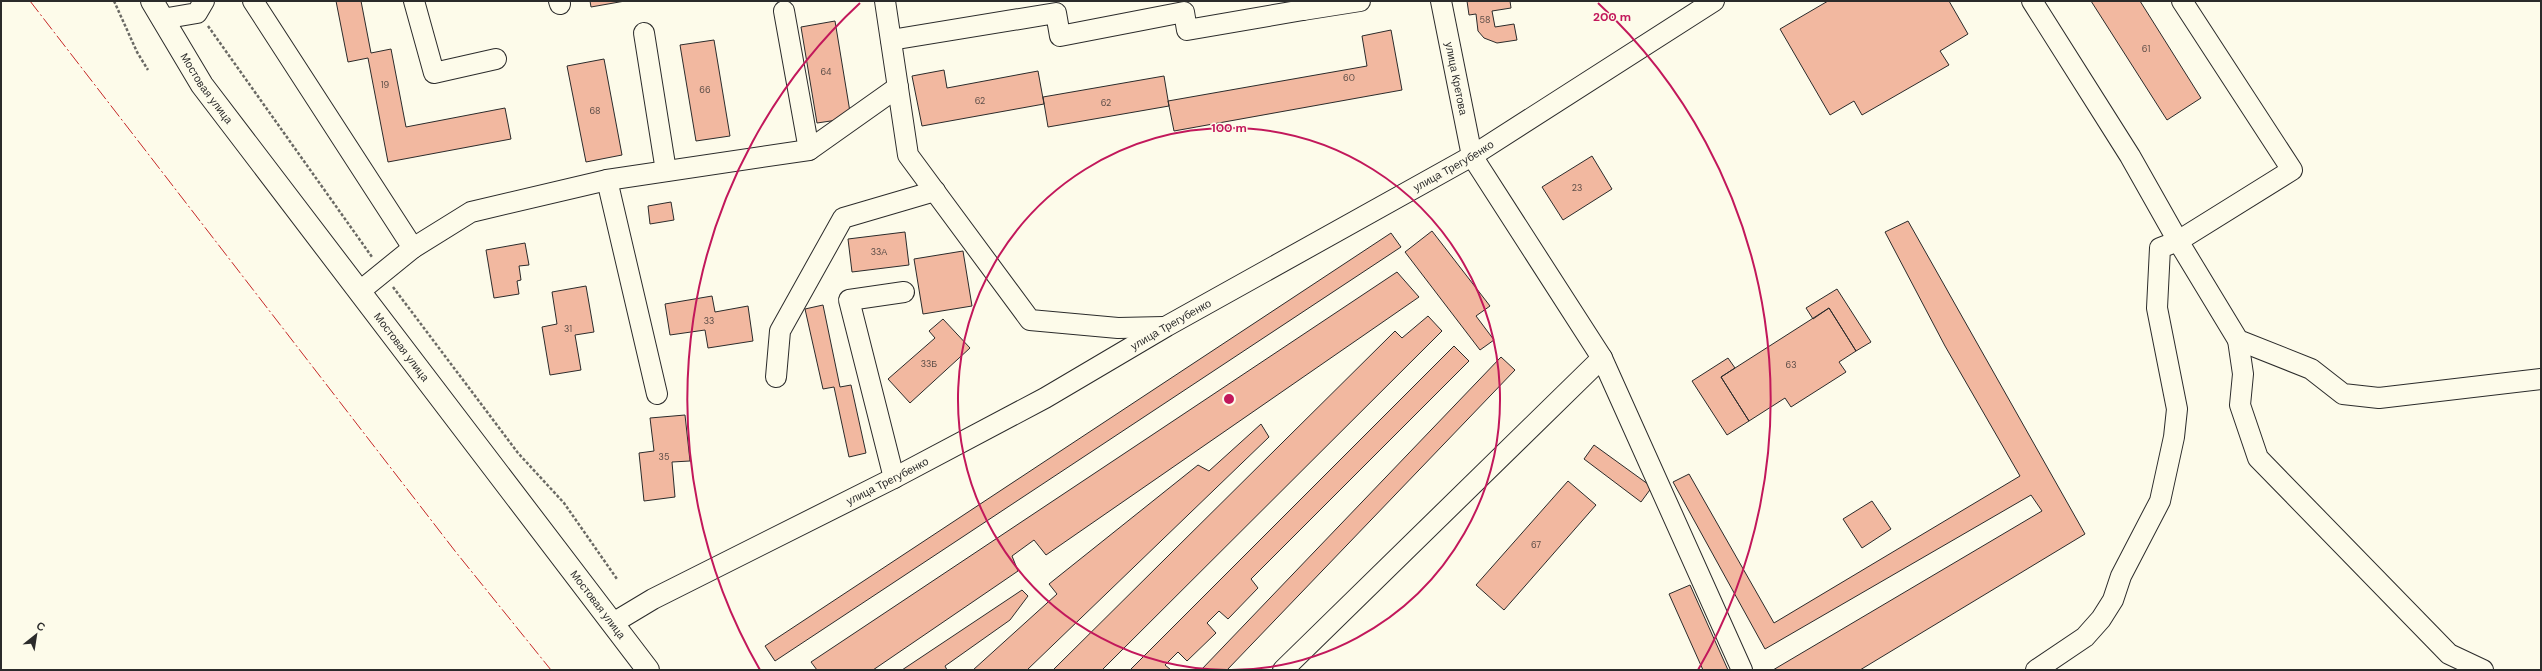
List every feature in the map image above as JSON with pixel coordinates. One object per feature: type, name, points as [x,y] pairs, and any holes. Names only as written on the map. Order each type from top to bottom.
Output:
[{"type":"main road","name":"Мостовая улица","points":[[147,1],[157,10],[202,85],[648,670]]},
{"type":"street","points":[[254,1],[413,248]]},
{"type":"street","points":[[414,1],[434,73],[496,59]]},
{"type":"street","points":[[885,1],[908,155],[1030,320],[1118,328],[1167,326]]},
{"type":"street","points":[[891,40],[1056,13],[1060,36],[1184,12],[1187,30],[1302,6],[1360,1]]},
{"type":"street","name":"улица Кретова","points":[[1441,1],[1472,156]]},
{"type":"street","name":"улица Трегубенко","points":[[613,623],[653,599],[894,478],[1045,398],[1167,326],[1472,156],[1714,1]]},
{"type":"street","points":[[2032,1],[2130,156],[2178,241],[2238,340],[2243,374],[2240,406],[2258,458],[2449,654],[2483,670]]},
{"type":"street","points":[[2036,670],[2085,637],[2101,619],[2113,600],[2121,576],[2160,500],[2174,437],[2177,409],[2157,308],[2160,248],[2178,241],[2292,170],[2182,1]]},
{"type":"street","points":[[157,10],[200,7]]},
{"type":"street","points":[[784,11],[809,150]]},
{"type":"street","points":[[644,33],[666,172]]},
{"type":"street","points":[[360,291],[413,248],[471,212],[607,180],[809,150],[898,87]]},
{"type":"street","points":[[1472,156],[1602,358],[1742,670]]},
{"type":"street","points":[[607,180],[656,394]]},
{"type":"street","points":[[776,377],[780,331],[843,218],[935,191]]},
{"type":"street","points":[[894,478],[849,300],[904,292]]},
{"type":"street","points":[[2238,340],[2311,369],[2343,394],[2372,397],[2541,379]]},
{"type":"street","points":[[1283,670],[1602,358]]},
{"type":"path","points":[[114,1],[137,52],[148,70]]},
{"type":"path","points":[[200,7],[209,27],[383,273],[518,453],[564,503],[617,579]]},
{"type":"building","points":[[336,1],[361,1],[371,53],[391,49],[406,127],[505,108],[511,139],[388,162],[368,58],[348,62]]},
{"type":"building","points":[[590,1],[625,1],[591,7]]},
{"type":"building","points":[[1467,1],[1510,1],[1511,8],[1492,11],[1495,27],[1514,24],[1517,40],[1497,43],[1484,38],[1478,31],[1476,14],[1469,15]]},
{"type":"building","points":[[1828,1],[1949,1],[1968,34],[1940,51],[1949,65],[1862,115],[1854,101],[1830,115],[1780,29]]},
{"type":"building","points":[[2091,1],[2140,1],[2201,98],[2167,120]]},
{"type":"building","points":[[835,21],[851,118],[817,123],[801,27]]},
{"type":"building","points":[[1391,30],[1402,90],[1174,131],[1168,101],[1367,66],[1362,36]]},
{"type":"building","points":[[714,40],[730,136],[696,141],[680,45]]},
{"type":"building","points":[[604,59],[622,155],[586,162],[567,66]]},
{"type":"building","points":[[944,70],[947,88],[1038,71],[1044,104],[922,126],[912,76]]},
{"type":"building","points":[[1164,76],[1169,106],[1048,127],[1043,97]]},
{"type":"building","points":[[1592,156],[1612,189],[1563,220],[1542,187]]},
{"type":"building","points":[[671,202],[674,220],[650,224],[648,206]]},
{"type":"building","points":[[1908,221],[2085,534],[1860,670],[1773,670],[2042,511],[2031,495],[1765,649],[1673,482],[1689,474],[1774,623],[2020,476],[1945,346],[1885,232]]},
{"type":"building","points":[[1432,231],[1490,306],[1476,316],[1494,340],[1480,350],[1405,252]]},
{"type":"building","points":[[905,232],[909,265],[852,272],[848,239]]},
{"type":"building","points":[[1391,233],[1401,247],[775,661],[765,646]]},
{"type":"building","points":[[525,243],[529,265],[519,266],[521,280],[517,281],[519,294],[494,298],[486,250]]},
{"type":"building","points":[[963,251],[972,306],[923,314],[914,259]]},
{"type":"building","points":[[1397,272],[1419,297],[1046,555],[1034,540],[1012,556],[1018,571],[873,670],[817,670],[811,662]]},
{"type":"building","points":[[586,286],[594,332],[575,335],[581,370],[550,375],[542,327],[557,324],[552,292]]},
{"type":"building","points":[[1837,289],[1871,342],[1856,351],[1829,308],[1813,319],[1806,308]]},
{"type":"building","points":[[712,296],[715,312],[748,306],[753,341],[708,348],[705,330],[670,335],[665,304]]},
{"type":"building","points":[[823,305],[840,387],[851,385],[866,453],[849,457],[834,387],[823,389],[805,309]]},
{"type":"building","points":[[1829,308],[1856,351],[1839,362],[1846,372],[1791,407],[1785,398],[1749,421],[1721,377]]},
{"type":"building","points":[[1428,316],[1442,331],[1102,670],[1053,670],[1395,331],[1402,338]]},
{"type":"building","points":[[943,319],[970,348],[910,403],[888,379],[935,338],[929,331]]},
{"type":"building","points":[[1454,346],[1469,361],[1251,579],[1258,588],[1228,619],[1219,611],[1207,623],[1216,633],[1187,661],[1178,652],[1165,665],[1171,670],[1130,670]]},
{"type":"building","points":[[1501,357],[1515,370],[1227,670],[1201,670]]},
{"type":"building","points":[[1728,358],[1735,368],[1721,377],[1749,421],[1727,435],[1692,381]]},
{"type":"building","points":[[685,415],[690,461],[672,462],[675,497],[644,501],[639,453],[654,451],[650,418]]},
{"type":"building","points":[[1261,424],[1269,437],[1027,670],[973,670],[1057,594],[1049,584],[1198,465],[1209,471]]},
{"type":"building","points":[[1594,445],[1652,487],[1641,502],[1584,459]]},
{"type":"building","points":[[1568,481],[1596,505],[1504,610],[1476,585]]},
{"type":"building","points":[[1872,501],[1891,529],[1862,548],[1843,519]]},
{"type":"building","points":[[1690,585],[1728,670],[1703,670],[1669,594]]},
{"type":"building","points":[[1022,590],[1028,596],[1010,620],[945,666],[947,670],[902,670]]},
{"type":"power","points":[[30,1],[455,551],[551,670]]}]
